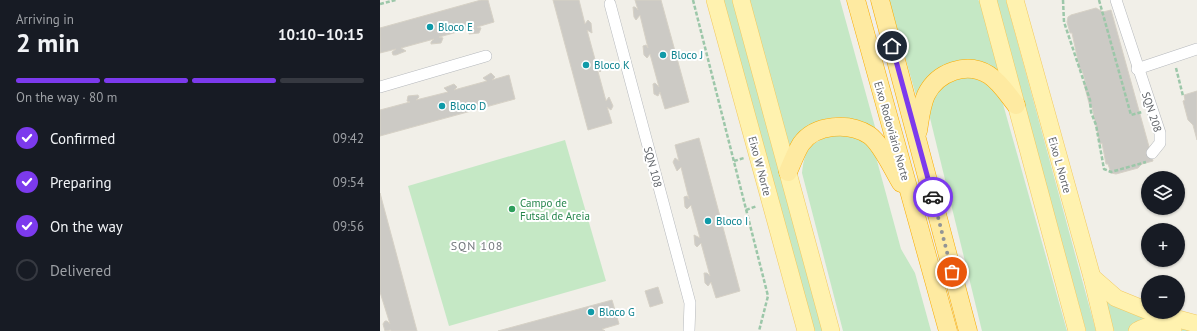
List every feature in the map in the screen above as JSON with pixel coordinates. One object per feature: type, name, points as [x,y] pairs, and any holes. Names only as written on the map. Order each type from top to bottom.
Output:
[{"type":"highway","name":"Eixo Rodoviário Norte","points":[[856,0],[948,331]]},
{"type":"highway","name":"Eixo Rodoviário Norte","points":[[880,0],[968,331]]},
{"type":"highway","points":[[917,138],[925,96],[935,82],[953,71],[970,69],[985,73],[997,83],[1016,105]]},
{"type":"highway","points":[[788,172],[802,143],[816,132],[832,127],[856,129],[869,135],[877,143],[912,202]]},
{"type":"main road","name":"Eixo W Norte","points":[[715,0],[806,331]]},
{"type":"main road","points":[[741,0],[831,331]]},
{"type":"main road","points":[[988,0],[1077,331]]},
{"type":"main road","name":"Eixo L Norte","points":[[1014,0],[1092,277],[1105,331]]},
{"type":"main road","points":[[1092,277],[1116,298],[1141,308]]},
{"type":"main road","points":[[1178,319],[1197,324]]},
{"type":"main road","points":[[1137,331],[1152,326],[1165,327],[1173,331]]},
{"type":"street","name":"SQN 208","points":[[1116,0],[1160,137],[1157,148],[1152,153]]},
{"type":"street","name":"SQN 108","points":[[610,4],[690,303],[689,331]]},
{"type":"street","points":[[1137,68],[1197,49]]},
{"type":"street","points":[[380,88],[486,56]]},
{"type":"path","points":[[380,4],[396,0]]},
{"type":"path","points":[[693,0],[768,296],[759,331]]},
{"type":"path","points":[[1063,0],[1064,22],[1090,100],[1091,112],[1096,125],[1104,169],[1111,172],[1149,161],[1147,156],[1152,153]]},
{"type":"path","points":[[1099,0],[1131,115],[1152,110]]},
{"type":"path","points":[[1173,56],[1183,96]]},
{"type":"path","points":[[734,161],[747,158]]},
{"type":"path","points":[[746,210],[759,206]]},
{"type":"green space","points":[[723,0],[733,0],[823,331],[813,331]]},
{"type":"green space","points":[[747,0],[840,0],[877,134],[861,123],[849,118],[829,118],[816,122],[805,129],[790,156]]},
{"type":"green space","points":[[889,0],[978,0],[981,2],[1003,78],[974,62],[917,99]]},
{"type":"green space","points":[[996,0],[1006,0],[1096,331],[1086,331]]},
{"type":"green space","points":[[969,76],[989,86],[997,94],[1003,104],[1067,331],[982,331],[930,118],[930,101],[946,83]]},
{"type":"green space","points":[[838,133],[865,141],[876,157],[901,249],[915,273],[931,331],[843,331],[802,173],[805,156],[808,150],[816,142]]},
{"type":"green space","points":[[565,140],[606,281],[449,326],[408,186]]},
{"type":"green space","points":[[1100,289],[1141,307],[1141,319],[1169,319],[1197,331],[1111,331]]},
{"type":"building","name":"Bloco E","points":[[481,0],[488,0],[494,22],[477,27],[481,28],[479,33],[469,34],[469,31],[472,28],[439,37],[443,38],[441,43],[431,44],[434,39],[401,48],[406,51],[396,55],[393,55],[392,52],[396,49],[380,53],[380,28]]},
{"type":"building","name":"Bloco K","points":[[553,0],[579,0],[585,24],[588,20],[591,23],[592,33],[587,30],[596,63],[599,59],[603,68],[600,72],[597,68],[606,101],[609,97],[613,106],[611,110],[607,107],[612,123],[588,130]]},
{"type":"building","name":"Bloco J","points":[[635,0],[661,0],[689,102],[665,109],[660,92],[658,96],[654,94],[653,84],[655,83],[659,87],[650,54],[647,58],[644,55],[643,46],[646,45],[648,48],[640,15],[636,20],[634,17],[633,7],[638,10]]},
{"type":"building","points":[[1096,8],[1103,12],[1111,10],[1153,161],[1142,164],[1138,168],[1116,174],[1111,173],[1108,164],[1106,164],[1102,143],[1100,144],[1092,107],[1090,107],[1084,84],[1086,84],[1082,70],[1080,70],[1072,33],[1070,33],[1067,22],[1068,17],[1071,15]]},
{"type":"building","name":"Bloco D","points":[[491,73],[495,77],[492,80],[509,75],[515,99],[380,136],[380,110],[410,102],[407,101],[408,96],[418,95],[419,97],[416,100],[448,92],[444,88],[454,84],[457,87],[454,90],[487,81],[483,78]]},
{"type":"building","points":[[1197,91],[1197,140],[1193,125],[1188,120],[1183,101],[1185,100],[1184,95]]},
{"type":"building","name":"Bloco I","points":[[699,138],[740,291],[716,298],[711,282],[708,286],[705,283],[704,273],[707,273],[710,276],[701,243],[697,247],[695,245],[694,235],[700,238],[691,205],[687,209],[685,207],[684,197],[687,196],[689,199],[681,167],[677,171],[673,162],[675,158],[679,161],[675,145]]},
{"type":"building","points":[[380,193],[417,331],[385,331],[383,324],[387,321],[390,324],[380,292]]},
{"type":"building","points":[[658,287],[663,303],[650,307],[645,291]]},
{"type":"building","name":"Bloco G","points":[[612,300],[619,324],[602,329],[605,331],[498,331]]},
{"type":"way so far","points":[[933,197],[952,272]]},
{"type":"place","name":"Bloco E","points":[[430,27]]},
{"type":"place","name":"Bloco J","points":[[663,55]]},
{"type":"place","name":"Bloco K","points":[[586,65]]},
{"type":"place","name":"Bloco D","points":[[442,106]]},
{"type":"place","name":"Campo de Futsal de Areia","points":[[512,209]]},
{"type":"place","name":"Bloco I","points":[[708,221]]},
{"type":"place","name":"Bloco G","points":[[591,312]]},
{"type":"district","name":"SQN 108","points":[[477,245]]},
{"type":"route","points":[[892,46],[933,197]]}]
